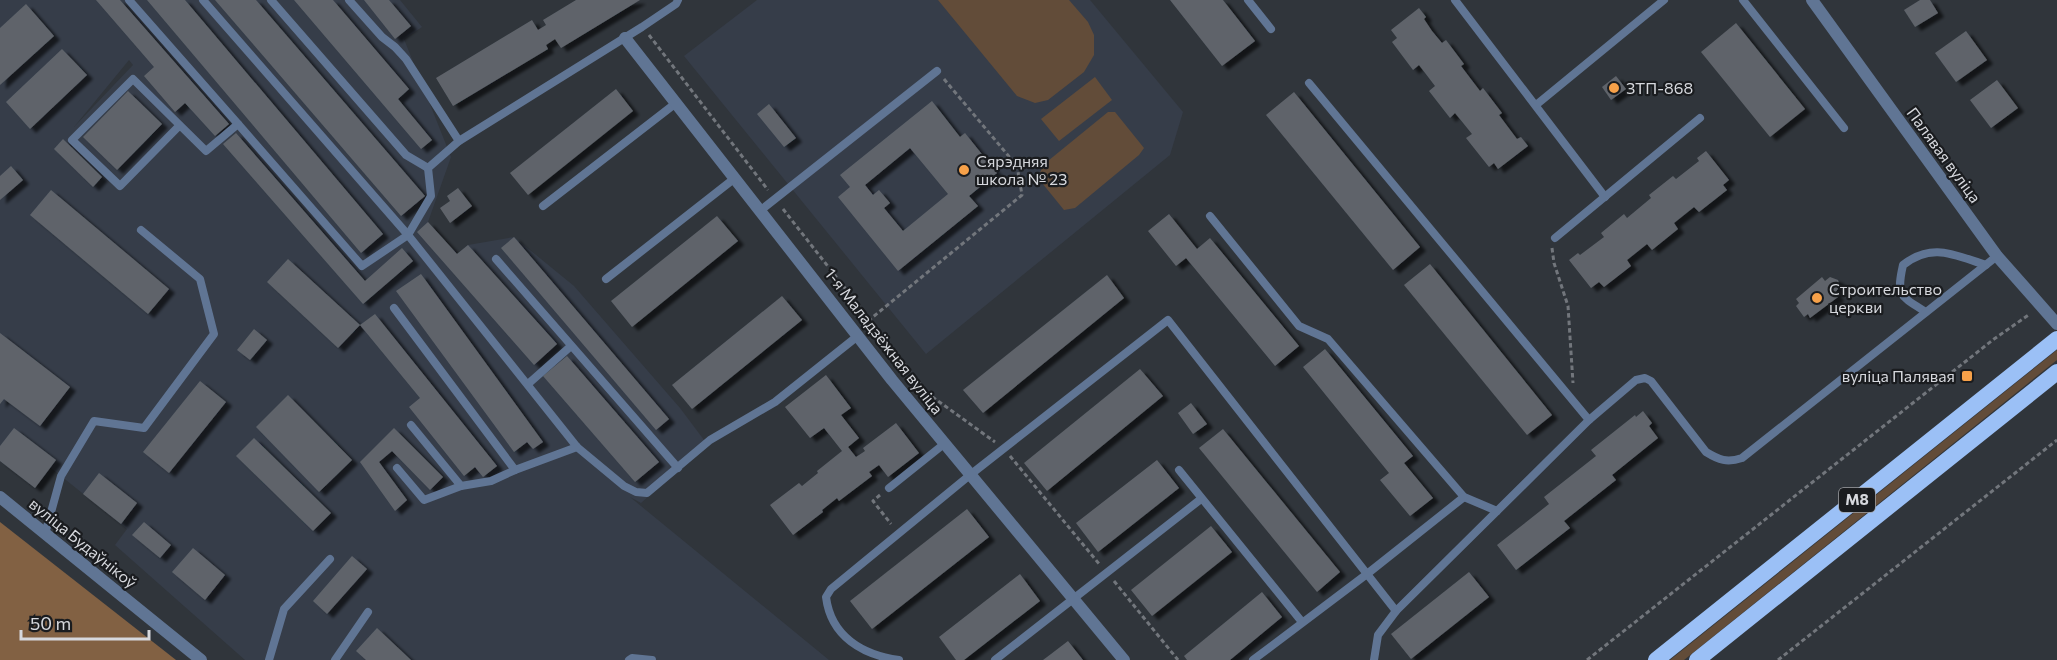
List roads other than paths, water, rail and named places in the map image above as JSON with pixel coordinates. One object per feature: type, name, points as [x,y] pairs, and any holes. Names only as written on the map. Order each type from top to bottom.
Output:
[{"type":"highway","name":"М8","points":[[1656,660],[2057,339]]},
{"type":"highway","name":"М8","points":[[1697,660],[2057,372]]},
{"type":"street","name":"Палявая вуліца","points":[[1812,0],[1997,256],[2057,324]]},
{"type":"street","name":"1-я Маладзёжная вуліца","points":[[625,38],[892,380],[1124,660]]},
{"type":"street","name":"вуліца Будаўнікоў","points":[[0,497],[201,660]]},
{"type":"lane","points":[[129,0],[362,266],[408,235],[431,196],[428,168]]},
{"type":"lane","points":[[203,0],[408,235],[577,447],[624,486],[636,492],[647,493],[710,440],[775,402],[858,335]]},
{"type":"lane","points":[[271,0],[405,155],[428,168]]},
{"type":"lane","points":[[349,0],[382,37],[406,59],[459,141]]},
{"type":"lane","points":[[428,168],[459,141],[625,38],[676,4],[678,0]]},
{"type":"lane","points":[[1248,0],[1270,29]]},
{"type":"lane","points":[[1455,0],[1605,197]]},
{"type":"lane","points":[[1536,105],[1664,0]]},
{"type":"lane","points":[[1743,0],[1844,128]]},
{"type":"lane","points":[[761,210],[937,71]]},
{"type":"lane","points":[[179,126],[120,186],[72,140],[133,79],[206,152],[238,124]]},
{"type":"lane","points":[[1309,83],[1589,420]]},
{"type":"lane","points":[[543,206],[676,103]]},
{"type":"lane","points":[[1555,238],[1701,118]]},
{"type":"lane","points":[[606,279],[735,178]]},
{"type":"lane","points":[[1210,216],[1299,326],[1328,339],[1464,497],[1497,511]]},
{"type":"lane","points":[[45,534],[61,476],[94,421],[144,428],[214,334],[200,279],[141,230]]},
{"type":"lane","points":[[1926,312],[1904,299],[1899,286],[1903,265],[1913,257],[1929,251],[1947,253],[1986,265]]},
{"type":"lane","points":[[1374,660],[1378,635],[1396,611],[1589,420],[1636,380],[1645,378],[1651,381],[1706,452],[1718,460],[1731,462],[1742,458],[1997,256]]},
{"type":"lane","points":[[496,259],[678,468]]},
{"type":"lane","points":[[394,308],[515,470]]},
{"type":"lane","points":[[899,660],[875,656],[849,641],[831,617],[826,597],[831,589],[970,475],[1168,320],[1396,611]]},
{"type":"lane","points":[[528,384],[571,346]]},
{"type":"lane","points":[[411,425],[461,486]]},
{"type":"lane","points":[[889,488],[945,444]]},
{"type":"lane","points":[[397,468],[424,500],[461,486],[491,481],[577,447]]},
{"type":"lane","points":[[1179,470],[1302,622]]},
{"type":"lane","points":[[1253,660],[1464,497]]},
{"type":"lane","points":[[996,660],[1072,598],[1201,499]]},
{"type":"lane","points":[[269,660],[284,609],[330,559]]},
{"type":"lane","points":[[335,660],[368,612]]},
{"type":"lane","points":[[629,660],[632,658],[652,660]]},
{"type":"place","name":"ЗТП-868","points":[[1614,88]]},
{"type":"place","name":"Сярэдняя школа № 23","points":[[964,170]]},
{"type":"place","name":"Строительство церкви","points":[[1817,298]]},
{"type":"place","name":"вуліца Палявая","points":[[1967,376]]}]
